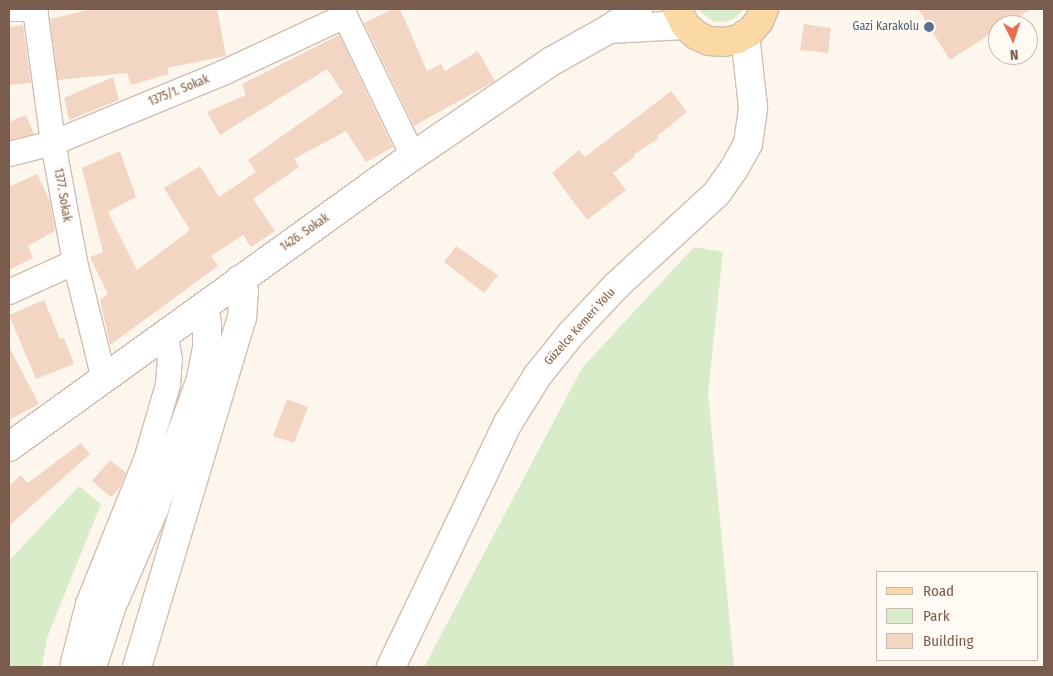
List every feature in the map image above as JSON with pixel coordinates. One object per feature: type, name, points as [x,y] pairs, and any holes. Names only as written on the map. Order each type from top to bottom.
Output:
[{"type":"main road","name":"1426. Sokak","points":[[9,448],[413,156],[552,61],[609,29],[638,9]]},
{"type":"main road","points":[[609,29],[681,17],[696,35],[709,41],[724,42],[738,39],[745,34],[759,21],[764,9]]},
{"type":"main road","name":"Güzelce Kemeri Yolu","points":[[391,667],[508,423],[538,375],[570,334],[616,286],[717,194],[748,144],[753,106],[745,34]]},
{"type":"main road","points":[[137,667],[242,318],[244,291],[239,280]]},
{"type":"main road","points":[[92,667],[111,608],[154,508],[201,379],[207,349],[207,324],[204,306]]},
{"type":"street","points":[[9,9],[35,9]]},
{"type":"street","name":"1377. Sokak","points":[[35,9],[53,143],[74,262],[104,379]]},
{"type":"street","points":[[344,12],[413,156]]},
{"type":"street","name":"1375/1. Sokak","points":[[9,154],[53,143],[225,72],[344,12]]},
{"type":"street","points":[[9,292],[74,262]]},
{"type":"street","points":[[72,667],[88,604],[146,460],[168,385],[170,359],[165,334]]},
{"type":"green space","points":[[697,9],[745,9],[732,20],[723,22],[713,21]]},
{"type":"green space","points":[[694,247],[723,252],[708,393],[734,667],[424,667],[582,368]]},
{"type":"green space","points":[[79,486],[101,504],[47,638],[42,667],[9,667],[9,561]]},
{"type":"building","points":[[92,9],[217,9],[226,56],[167,68],[169,74],[131,85],[127,73],[58,80],[50,19]]},
{"type":"building","points":[[393,9],[400,9],[427,71],[441,64],[445,71],[478,51],[495,81],[414,126],[364,23]]},
{"type":"building","points":[[918,9],[1031,9],[1021,15],[988,15],[988,35],[950,60]]},
{"type":"building","points":[[804,24],[831,28],[828,53],[800,50]]},
{"type":"building","points":[[23,25],[31,83],[9,85],[9,27]]},
{"type":"building","points":[[339,35],[393,147],[366,162],[346,131],[294,159],[299,167],[253,199],[275,231],[251,247],[243,235],[211,256],[218,266],[110,345],[100,300],[108,294],[90,257],[103,252],[82,168],[120,151],[136,197],[108,212],[137,270],[190,230],[164,188],[200,166],[219,197],[256,172],[248,160],[343,93],[327,69],[220,135],[207,112],[246,95],[242,84]]},
{"type":"building","points":[[113,77],[119,100],[69,120],[64,98]]},
{"type":"building","points":[[671,91],[687,112],[657,136],[659,138],[633,155],[635,156],[613,173],[626,190],[587,220],[552,173],[579,150],[585,157]]},
{"type":"building","points":[[26,115],[34,134],[9,140],[9,122]]},
{"type":"building","points":[[37,174],[50,201],[55,231],[28,246],[33,258],[9,270],[9,187]]},
{"type":"building","points":[[456,246],[498,275],[484,293],[444,262]]},
{"type":"building","points":[[44,300],[60,339],[64,338],[74,364],[36,379],[9,315]]},
{"type":"building","points":[[9,347],[39,404],[9,420]]},
{"type":"building","points":[[287,399],[308,407],[294,443],[273,436]]},
{"type":"building","points":[[81,443],[90,454],[9,526],[9,486],[21,475],[28,483]]},
{"type":"building","points":[[110,460],[126,473],[120,487],[111,497],[92,481]]},
{"type":"place","name":"Gazi Karakolu","points":[[929,27]]}]
